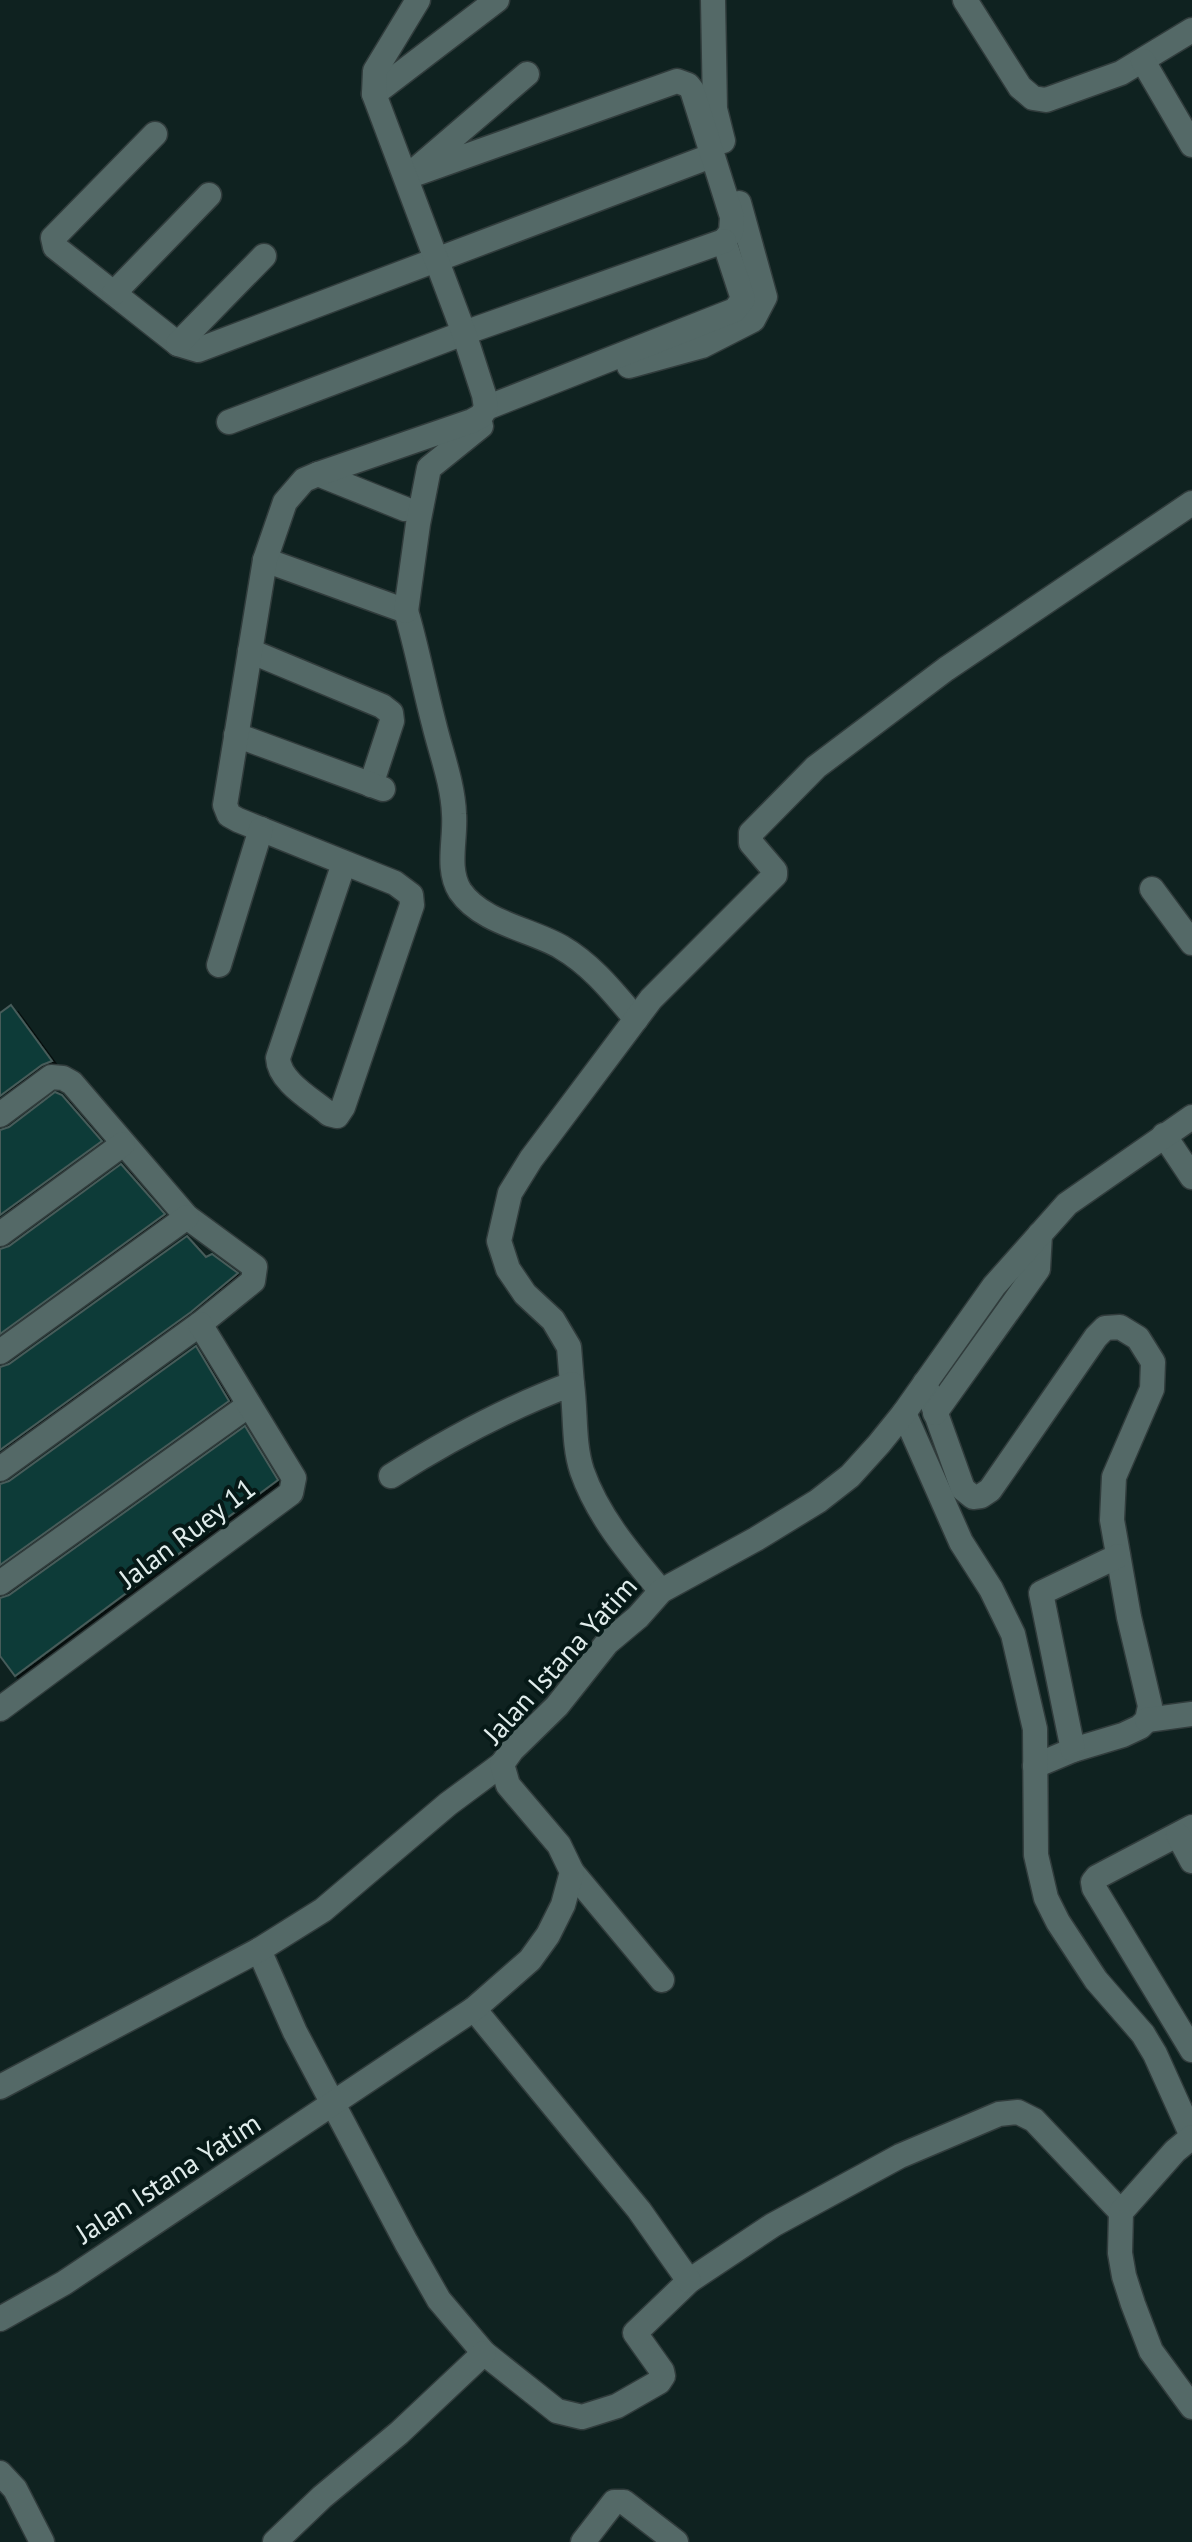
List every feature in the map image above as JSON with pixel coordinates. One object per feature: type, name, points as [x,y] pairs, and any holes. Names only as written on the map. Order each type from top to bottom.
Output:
[{"type":"street","points":[[418,0],[375,71],[374,94],[464,333],[486,408]]},
{"type":"street","points":[[374,94],[497,0]]},
{"type":"street","points":[[636,1019],[598,973],[561,947],[484,912],[461,893],[451,873],[455,843],[454,810],[420,659],[402,609],[429,468],[503,411],[581,380],[702,346],[753,320],[765,297],[715,109],[713,0]]},
{"type":"street","points":[[965,0],[1020,87],[1033,98],[1046,100],[1121,73],[1192,30]]},
{"type":"street","points":[[1143,61],[1192,145]]},
{"type":"street","points":[[407,177],[527,74]]},
{"type":"street","points":[[229,422],[464,333],[724,241],[733,225],[692,90],[677,81],[407,177]]},
{"type":"street","points":[[155,134],[53,238],[55,247],[178,344],[198,350],[711,156]]},
{"type":"street","points":[[114,293],[209,195]]},
{"type":"street","points":[[344,863],[278,1058],[278,1065],[286,1078],[329,1114],[337,1116],[343,1107],[412,905],[411,895],[404,888],[229,815],[225,805],[265,560],[285,502],[304,480],[318,474],[472,421],[481,416],[486,408],[735,310],[743,294],[727,258],[724,241]]},
{"type":"street","points":[[178,344],[264,256]]},
{"type":"street","points":[[318,474],[405,509]]},
{"type":"street","points":[[661,1591],[622,1544],[582,1472],[577,1448],[569,1347],[553,1320],[525,1294],[508,1269],[499,1241],[510,1193],[540,1146],[651,999],[775,875],[749,836],[816,767],[946,669],[1192,503]]},
{"type":"street","points":[[265,560],[402,609]]},
{"type":"street","points":[[236,735],[377,787],[392,721],[391,713],[382,706],[250,651]]},
{"type":"street","points":[[219,965],[261,829]]},
{"type":"street","points":[[1152,889],[1192,943]]},
{"type":"street","points":[[0,1115],[51,1077],[72,1083],[187,1217],[255,1267],[253,1281],[200,1324],[0,1469]]},
{"type":"street","name":"Jalan Istana Yatim","points":[[0,2319],[64,2283],[333,2105],[474,2009],[530,1960],[548,1935],[563,1905],[572,1872],[559,1845],[508,1785],[502,1764],[512,1750],[557,1706],[607,1643],[638,1617],[661,1591],[756,1539],[818,1501],[850,1476],[904,1413],[994,1286],[1067,1204],[1192,1117]]},
{"type":"street","points":[[1164,1135],[1192,1177]]},
{"type":"street","points":[[0,1234],[123,1144]]},
{"type":"street","points":[[0,1352],[187,1217]]},
{"type":"street","points":[[935,1413],[1038,1269],[1040,1234]]},
{"type":"street","name":"Jalan Ruey 11","points":[[4,1698],[291,1493],[294,1478],[200,1324]]},
{"type":"street","points":[[925,1383],[963,1489],[973,1497],[990,1490],[1105,1328],[1120,1327],[1138,1338],[1153,1362],[1152,1389],[1114,1477],[1112,1520],[1129,1617],[1150,1706],[1147,1720],[1123,1735],[1073,1750],[1035,1766]]},
{"type":"street","points":[[391,1476],[478,1426],[572,1384]]},
{"type":"street","points":[[0,1583],[249,1405]]},
{"type":"street","points":[[904,1413],[961,1542],[991,1589],[1013,1634],[1035,1729],[1036,1855],[1046,1898],[1096,1980],[1143,2034],[1192,2136],[1121,2212],[1120,2253],[1124,2276],[1151,2351],[1192,2407]]},
{"type":"street","points":[[1073,1750],[1041,1593],[1118,1556]]},
{"type":"street","points":[[1147,1720],[1192,1714]]},
{"type":"street","points":[[0,2087],[259,1950],[323,1910],[448,1804],[502,1764]]},
{"type":"street","points":[[1192,1861],[1185,1831],[1097,1877],[1093,1882],[1192,2050]]},
{"type":"street","points":[[572,1872],[662,1980]]},
{"type":"street","points":[[259,1950],[295,2032],[439,2300],[484,2353],[557,2411],[582,2417],[617,2406],[661,2379],[662,2371],[635,2333],[689,2281],[773,2225],[900,2156],[999,2114],[1025,2113],[1034,2120],[1121,2212]]},
{"type":"street","points":[[474,2009],[639,2210],[689,2281]]},
{"type":"street","points":[[275,2542],[484,2353]]},
{"type":"street","points":[[0,2473],[15,2489],[42,2542]]},
{"type":"street","points":[[583,2542],[618,2501],[624,2502],[676,2542]]},
{"type":"building","points":[[11,1005],[52,1061],[0,1096],[0,1013]]},
{"type":"building","points":[[55,1092],[62,1095],[102,1141],[0,1215],[0,1130],[9,1127]]},
{"type":"building","points":[[121,1164],[165,1214],[0,1334],[0,1249],[9,1246]]},
{"type":"building","points":[[187,1236],[206,1257],[212,1254],[238,1273],[191,1312],[0,1450],[0,1367],[9,1364]]},
{"type":"building","points":[[196,1346],[229,1401],[0,1565],[0,1484],[9,1481]]},
{"type":"building","points":[[245,1426],[278,1480],[15,1676],[0,1656],[0,1598],[9,1595]]}]
